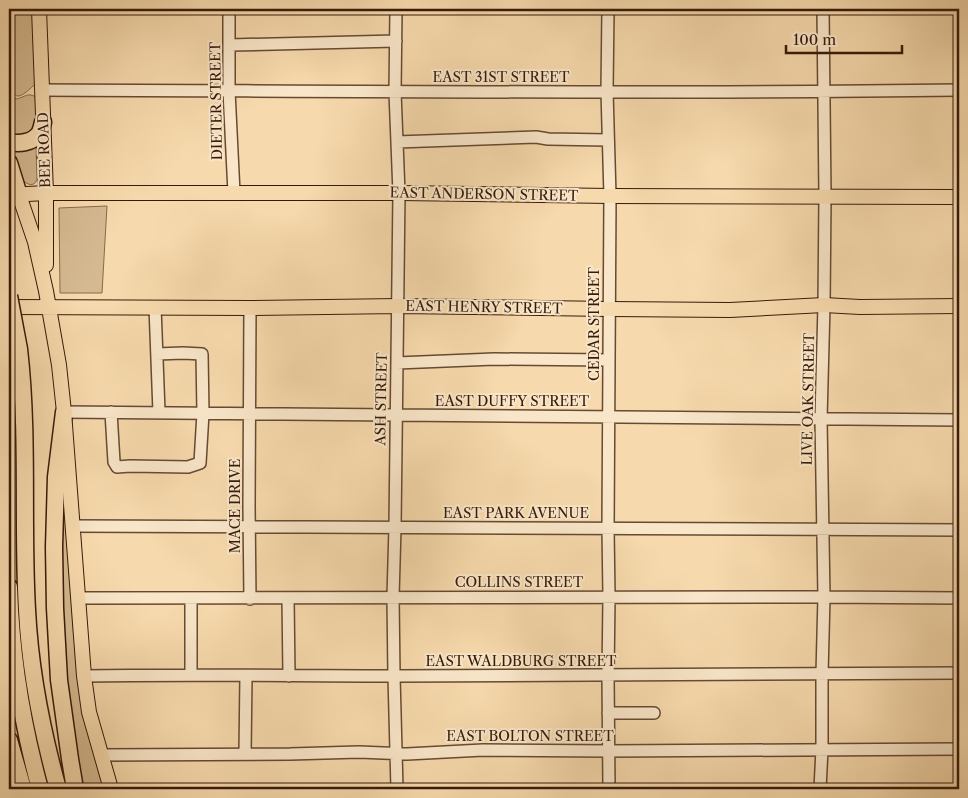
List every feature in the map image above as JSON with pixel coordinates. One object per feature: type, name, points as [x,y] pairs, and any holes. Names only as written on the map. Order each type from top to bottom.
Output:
[{"type":"highway","points":[[9,142],[19,143],[30,140],[39,134],[43,122]]},
{"type":"highway","points":[[9,163],[14,195]]},
{"type":"highway","points":[[9,296],[23,380],[26,583],[29,638],[41,720],[58,789]]},
{"type":"highway","points":[[64,412],[56,477],[55,608],[59,680],[75,789]]},
{"type":"highway","points":[[9,588],[12,639],[19,695],[40,789]]},
{"type":"highway","points":[[9,740],[23,789]]},
{"type":"main road","name":"BEE ROAD","points":[[39,9],[46,193],[46,291]]},
{"type":"main road","name":"EAST ANDERSON STREET","points":[[14,195],[46,193],[399,193],[959,197]]},
{"type":"main road","points":[[14,195],[35,242],[60,365],[84,676],[89,712],[111,789]]},
{"type":"main road","name":"EAST HENRY STREET","points":[[9,307],[250,308],[398,306],[730,310],[824,305],[860,307],[959,306]]},
{"type":"street","name":"DIETER STREET","points":[[229,9],[229,90],[234,193]]},
{"type":"street","name":"ASH STREET","points":[[396,9],[395,92],[399,193],[393,597],[397,789]]},
{"type":"street","name":"CEDAR STREET","points":[[608,9],[607,91],[610,196],[608,417],[609,789]]},
{"type":"street","name":"LIVE OAK STREET","points":[[820,789],[824,597],[821,419],[825,197],[823,9]]},
{"type":"street","points":[[230,45],[396,41]]},
{"type":"street","name":"EAST 31ST STREET","points":[[42,90],[395,92],[824,92],[959,90]]},
{"type":"street","points":[[397,142],[536,137],[608,140]]},
{"type":"street","points":[[155,307],[159,412]]},
{"type":"street","points":[[250,308],[250,413]]},
{"type":"street","points":[[111,412],[114,462],[117,467],[188,467],[200,463],[203,413],[202,354],[157,354]]},
{"type":"street","points":[[397,363],[494,359],[609,360]]},
{"type":"street","name":"EAST DUFFY STREET","points":[[64,412],[959,420]]},
{"type":"street","name":"MACE DRIVE","points":[[250,413],[250,599]]},
{"type":"street","name":"EAST PARK AVENUE","points":[[73,526],[959,530]]},
{"type":"street","name":"COLLINS STREET","points":[[78,598],[959,598]]},
{"type":"street","points":[[191,598],[191,675]]},
{"type":"street","points":[[288,598],[289,676]]},
{"type":"street","name":"EAST WALDBURG STREET","points":[[84,676],[608,676],[959,672]]},
{"type":"street","points":[[246,676],[246,753]]},
{"type":"street","points":[[608,713],[654,713]]},
{"type":"street","name":"EAST BOLTON STREET","points":[[101,755],[396,753],[483,750],[959,749]]},
{"type":"shaded area","points":[[9,9],[33,9],[35,84],[19,96],[14,94],[9,85]]},
{"type":"shaded area","points":[[9,90],[16,99],[28,95],[36,97],[36,124],[32,132],[9,139]]},
{"type":"shaded area","points":[[36,146],[37,180],[34,184],[30,184],[22,181],[9,148]]},
{"type":"shaded area","points":[[107,206],[102,293],[60,293],[59,208]]},
{"type":"shaded area","points":[[65,495],[104,789],[83,789],[65,679],[61,563]]}]
